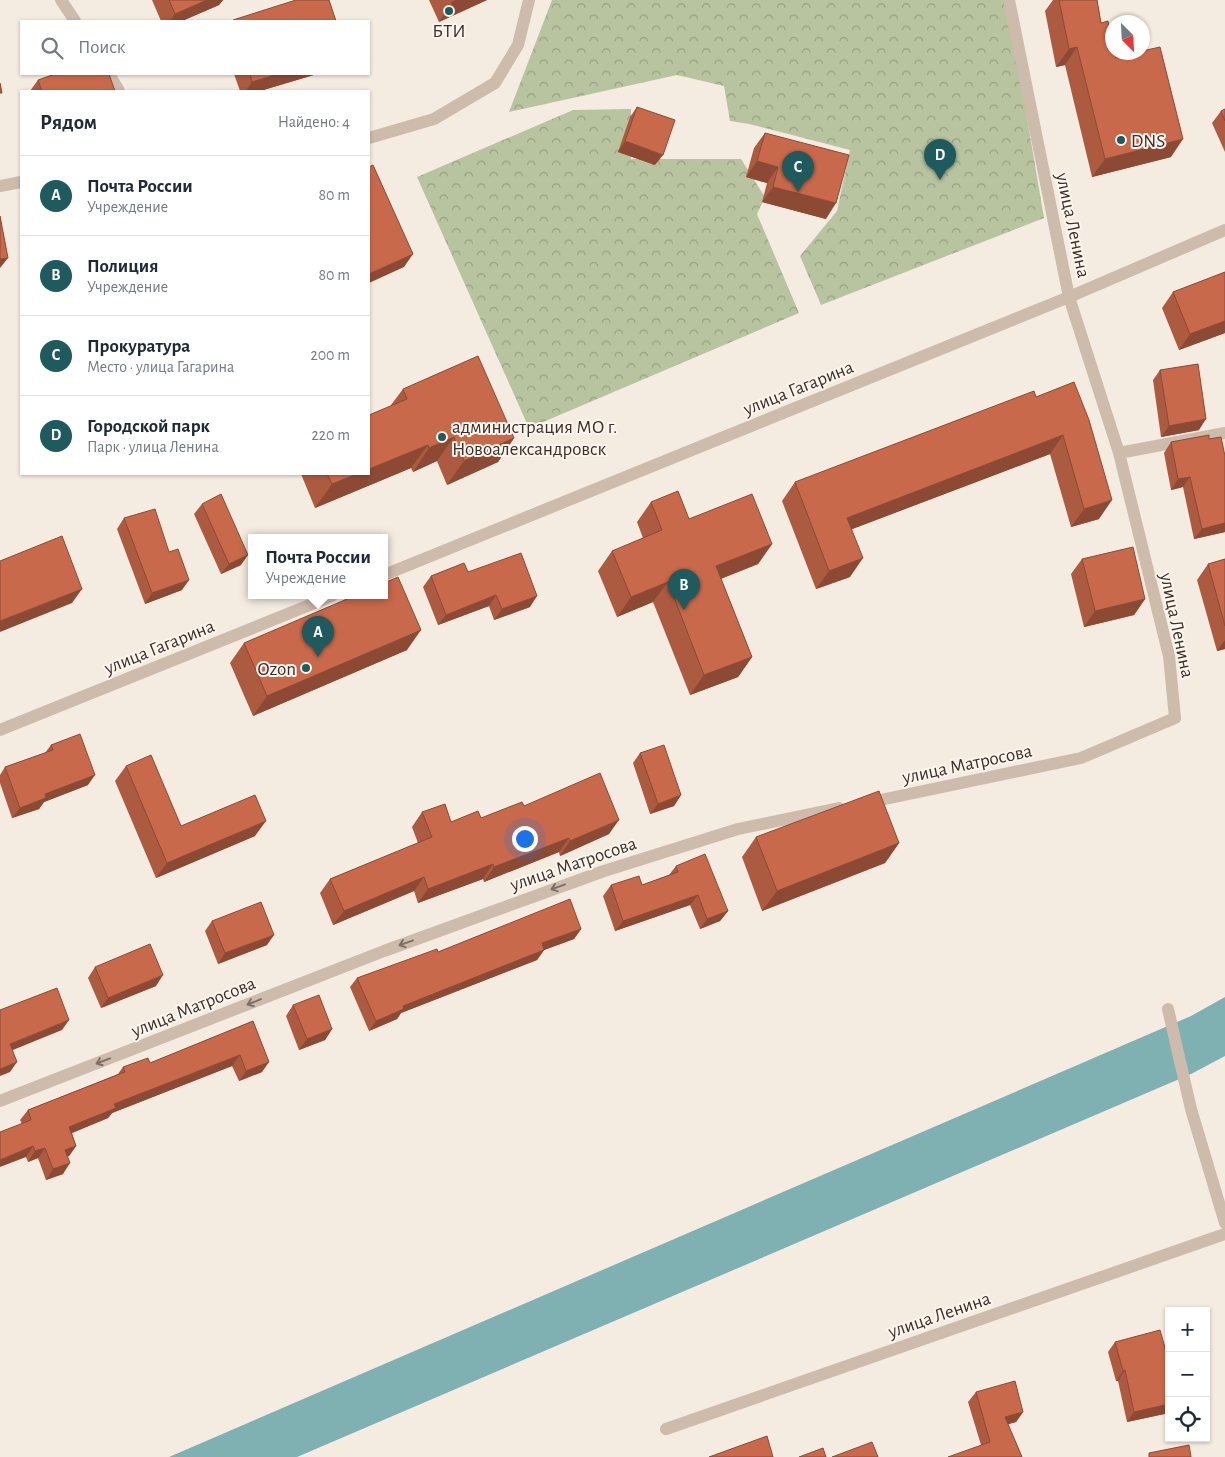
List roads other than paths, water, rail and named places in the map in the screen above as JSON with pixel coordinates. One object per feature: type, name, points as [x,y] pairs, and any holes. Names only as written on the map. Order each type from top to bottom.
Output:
[{"type":"street","points":[[61,0],[74,20]]},
{"type":"street","points":[[370,138],[434,119],[495,83],[518,45],[530,0]]},
{"type":"street","name":"улица Ленина","points":[[1009,0],[1069,297],[1119,454],[1169,656],[1175,718]]},
{"type":"street","points":[[110,75],[118,90]]},
{"type":"street","points":[[0,186],[20,182]]},
{"type":"street","name":"улица Гагарина","points":[[388,573],[1069,297],[1225,230]]},
{"type":"street","points":[[1119,454],[1225,433]]},
{"type":"street","name":"улица Гагарина","points":[[0,730],[325,599]]},
{"type":"street","name":"улица Матросова","points":[[0,1101],[375,954],[604,871],[738,829],[1082,758],[1175,718]]},
{"type":"street","points":[[1168,1008],[1191,1109],[1225,1223]]},
{"type":"street","name":"улица Ленина","points":[[666,1428],[1225,1234]]},
{"type":"water","points":[[1225,997],[1225,1056],[1191,1074],[297,1457],[169,1457],[1191,1016]]},
{"type":"place","name":"БТИ","points":[[449,11]]},
{"type":"place","name":"DNS","points":[[1121,140]]},
{"type":"place","name":"Городской парк","points":[[940,180]]},
{"type":"place","name":"Прокуратура","points":[[798,192]]},
{"type":"place","name":"администрация МО г. Новоалександровск","points":[[442,437]]},
{"type":"place","name":"Полиция","points":[[684,610]]},
{"type":"place","name":"Почта России","points":[[318,657]]},
{"type":"place","name":"Ozon","points":[[306,668]]}]
